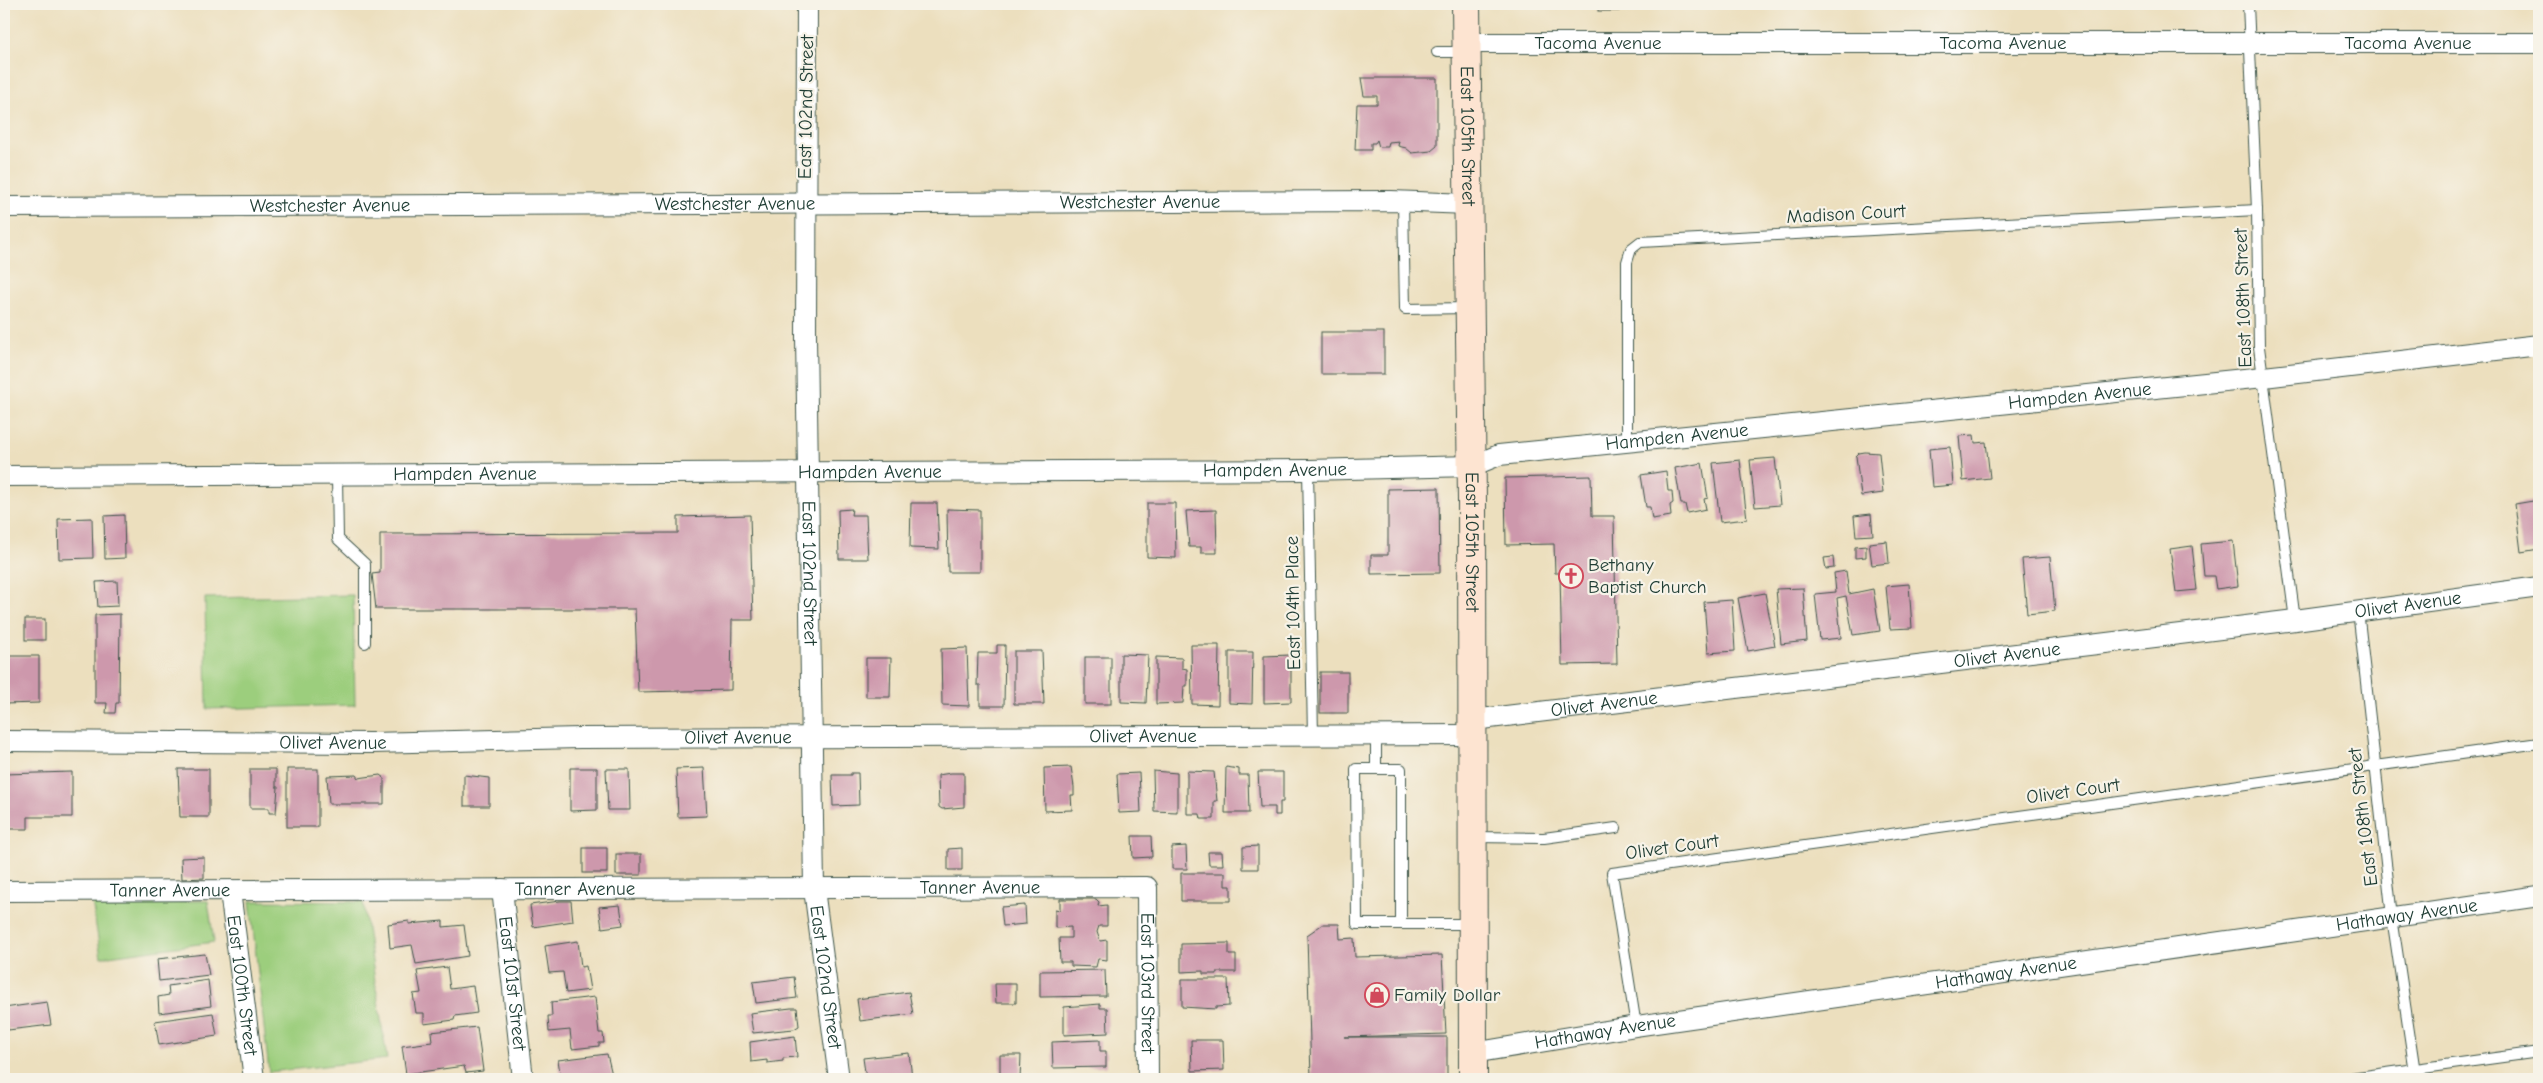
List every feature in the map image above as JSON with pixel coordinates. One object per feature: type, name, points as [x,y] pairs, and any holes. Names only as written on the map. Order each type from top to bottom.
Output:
[{"type":"main road","name":"East 105th Street","points":[[1466,4],[1472,466],[1474,1066]]},
{"type":"street","name":"East 102nd Street","points":[[807,4],[805,205],[814,889],[839,1079]]},
{"type":"street","name":"Tacoma Avenue","points":[[1467,48],[2539,43]]},
{"type":"street","name":"Westchester Avenue","points":[[4,207],[1403,201],[1468,204]]},
{"type":"street","name":"Hampden Avenue","points":[[4,476],[337,476],[1308,470],[1472,466],[1496,456],[2264,377],[2539,345]]},
{"type":"street","name":"Olivet Avenue","points":[[4,741],[371,743],[580,738],[811,736],[1376,735],[1473,727],[2539,587]]},
{"type":"street","name":"Tanner Avenue","points":[[4,891],[1147,887]]},
{"type":"street","name":"East 103rd Street","points":[[1147,887],[1148,1079]]},
{"type":"street","name":"East 101st Street","points":[[502,889],[523,1079]]},
{"type":"street","name":"East 100th Street","points":[[230,891],[254,1079]]},
{"type":"street","name":"Hathaway Avenue","points":[[1474,1066],[1636,1026],[2539,896]]},
{"type":"lane","name":"East 108th Street","points":[[2248,4],[2257,210],[2259,347],[2295,620]]},
{"type":"lane","points":[[1437,52],[1467,48]]},
{"type":"lane","points":[[1403,201],[1404,309],[1469,308]]},
{"type":"lane","name":"Madison Court","points":[[1628,442],[1627,262],[1631,249],[1640,242],[2257,210]]},
{"type":"lane","name":"East 104th Place","points":[[1308,470],[1313,736]]},
{"type":"lane","points":[[337,476],[338,539],[365,564],[365,643]]},
{"type":"lane","name":"East 108th Street","points":[[2358,610],[2392,917],[2416,1074]]},
{"type":"lane","points":[[1376,735],[1376,769]]},
{"type":"lane","name":"Olivet Court","points":[[1636,1026],[1612,873],[2539,743]]},
{"type":"lane","points":[[1402,924],[1401,769],[1356,769],[1357,924],[1402,924],[1473,924]]},
{"type":"lane","points":[[1473,837],[1544,838],[1616,828]]},
{"type":"lane","points":[[2343,1079],[2416,1074],[2539,1052]]},
{"type":"green space","points":[[353,595],[355,705],[207,709],[205,598]]},
{"type":"green space","points":[[92,901],[208,901],[214,942],[101,957]]},
{"type":"green space","points":[[250,901],[363,902],[387,1059],[269,1072]]},
{"type":"building","points":[[1598,4],[1619,4],[1619,11],[1598,11]]},
{"type":"building","points":[[1361,78],[1437,78],[1437,146],[1431,151],[1412,153],[1406,148],[1398,146],[1399,141],[1389,142],[1388,147],[1379,147],[1377,140],[1375,143],[1371,143],[1371,150],[1355,150],[1357,104],[1377,104],[1377,96],[1364,96]]},
{"type":"building","points":[[1321,332],[1384,332],[1384,374],[1321,374]]},
{"type":"building","points":[[1974,435],[1975,443],[1986,442],[1990,478],[1963,481],[1959,436]]},
{"type":"building","points":[[1950,447],[1953,485],[1932,487],[1929,449]]},
{"type":"building","points":[[1859,453],[1879,453],[1883,493],[1861,496],[1856,456]]},
{"type":"building","points":[[1775,458],[1780,505],[1755,507],[1750,460]]},
{"type":"building","points":[[1740,460],[1747,519],[1720,522],[1713,463]]},
{"type":"building","points":[[1702,463],[1708,498],[1704,499],[1706,509],[1687,513],[1685,504],[1681,504],[1675,468]]},
{"type":"building","points":[[1666,471],[1668,491],[1672,491],[1671,516],[1652,519],[1650,507],[1646,507],[1641,475]]},
{"type":"building","points":[[1591,476],[1592,516],[1614,516],[1617,664],[1562,665],[1560,573],[1555,573],[1554,544],[1506,545],[1505,478]]},
{"type":"building","points":[[1439,488],[1440,573],[1371,574],[1371,555],[1388,555],[1388,489]]},
{"type":"building","points":[[2539,500],[2539,549],[2521,552],[2515,504]]},
{"type":"building","points":[[911,503],[937,503],[939,549],[910,548]]},
{"type":"building","points":[[1147,503],[1175,503],[1176,558],[1147,557]]},
{"type":"building","points":[[852,509],[851,515],[866,515],[868,559],[839,559],[838,510]]},
{"type":"building","points":[[947,509],[980,510],[980,572],[948,572]]},
{"type":"building","points":[[1216,510],[1217,553],[1201,553],[1201,547],[1189,547],[1186,511]]},
{"type":"building","points":[[1871,514],[1873,535],[1856,536],[1854,516]]},
{"type":"building","points":[[124,515],[125,558],[105,559],[104,516]]},
{"type":"building","points":[[750,515],[753,620],[732,620],[731,690],[638,692],[635,609],[376,609],[372,574],[380,573],[380,534],[678,533],[678,517]]},
{"type":"building","points":[[92,518],[93,558],[59,559],[58,519]]},
{"type":"building","points":[[1887,541],[1889,563],[1872,565],[1869,543]]},
{"type":"building","points":[[2233,541],[2238,586],[2216,589],[2214,576],[2204,576],[2201,544]]},
{"type":"building","points":[[1866,546],[1866,557],[1855,558],[1855,547]]},
{"type":"building","points":[[2192,546],[2197,590],[2176,592],[2170,549]]},
{"type":"building","points":[[1833,557],[1834,568],[1826,569],[1824,558]]},
{"type":"building","points":[[2050,557],[2055,611],[2027,614],[2022,559]]},
{"type":"building","points":[[1846,571],[1849,594],[1873,589],[1880,631],[1853,635],[1846,596],[1837,598],[1841,638],[1820,640],[1815,594],[1836,592],[1834,573]]},
{"type":"building","points":[[117,581],[118,606],[98,607],[96,582]]},
{"type":"building","points":[[1909,584],[1912,628],[1890,629],[1886,586]]},
{"type":"building","points":[[1803,588],[1807,641],[1781,644],[1776,589]]},
{"type":"building","points":[[1765,593],[1775,646],[1748,651],[1738,598]]},
{"type":"building","points":[[1732,600],[1735,651],[1708,653],[1704,602]]},
{"type":"building","points":[[120,614],[119,703],[116,703],[115,713],[106,713],[107,703],[95,703],[95,615]]},
{"type":"building","points":[[25,619],[45,619],[45,640],[25,640]]},
{"type":"building","points":[[997,645],[1005,645],[1004,706],[980,706],[980,685],[977,685],[978,653],[997,653]]},
{"type":"building","points":[[1191,645],[1219,645],[1218,705],[1192,704]]},
{"type":"building","points":[[967,648],[969,706],[942,705],[941,649]]},
{"type":"building","points":[[1014,651],[1042,651],[1044,704],[1014,704]]},
{"type":"building","points":[[1229,652],[1253,652],[1252,704],[1229,703]]},
{"type":"building","points":[[1121,654],[1148,655],[1146,703],[1121,702]]},
{"type":"building","points":[[1291,655],[1291,702],[1264,703],[1264,656]]},
{"type":"building","points":[[4,656],[39,656],[39,703],[4,704]]},
{"type":"building","points":[[1085,657],[1111,657],[1111,704],[1085,704]]},
{"type":"building","points":[[1156,657],[1182,658],[1182,668],[1187,669],[1187,686],[1184,686],[1183,703],[1156,704]]},
{"type":"building","points":[[866,658],[891,658],[890,697],[866,697]]},
{"type":"building","points":[[1320,672],[1348,672],[1348,713],[1320,713]]},
{"type":"building","points":[[1071,767],[1074,787],[1074,795],[1071,795],[1072,810],[1045,811],[1044,768]]},
{"type":"building","points":[[1226,767],[1239,769],[1239,775],[1248,775],[1249,813],[1225,813]]},
{"type":"building","points":[[570,768],[597,768],[597,810],[570,811]]},
{"type":"building","points":[[704,768],[707,816],[678,817],[676,769]]},
{"type":"building","points":[[178,769],[209,769],[209,817],[180,817]]},
{"type":"building","points":[[250,769],[276,769],[276,787],[278,787],[276,813],[269,813],[269,808],[250,808]]},
{"type":"building","points":[[287,769],[318,769],[318,827],[287,827]]},
{"type":"building","points":[[606,769],[629,769],[630,810],[608,810]]},
{"type":"building","points":[[1153,771],[1177,773],[1177,812],[1154,811]]},
{"type":"building","points":[[1187,771],[1214,772],[1217,801],[1214,801],[1214,819],[1201,819],[1200,814],[1187,814]]},
{"type":"building","points":[[72,772],[72,817],[28,817],[28,829],[4,829],[4,774]]},
{"type":"building","points":[[1258,772],[1283,772],[1283,802],[1280,802],[1280,815],[1275,815],[1275,807],[1260,807]]},
{"type":"building","points":[[851,773],[858,773],[859,805],[833,806],[832,775],[851,775]]},
{"type":"building","points":[[964,773],[964,807],[942,809],[939,807],[938,775]]},
{"type":"building","points":[[1139,773],[1141,812],[1119,813],[1117,774]]},
{"type":"building","points":[[356,775],[358,778],[380,775],[384,778],[384,804],[329,804],[327,776]]},
{"type":"building","points":[[464,775],[489,778],[489,806],[464,806]]},
{"type":"building","points":[[1132,836],[1151,836],[1152,857],[1133,858]]},
{"type":"building","points":[[1186,846],[1187,869],[1172,869],[1172,847]]},
{"type":"building","points":[[1258,846],[1258,869],[1243,869],[1243,847]]},
{"type":"building","points":[[583,848],[607,848],[607,873],[583,873]]},
{"type":"building","points":[[962,848],[962,870],[948,870],[948,849]]},
{"type":"building","points":[[1208,852],[1222,852],[1223,865],[1209,865]]},
{"type":"building","points":[[616,854],[641,854],[641,875],[616,875]]},
{"type":"building","points":[[204,857],[204,878],[182,879],[181,858]]},
{"type":"building","points":[[1181,873],[1225,873],[1225,886],[1231,886],[1231,901],[1181,901]]},
{"type":"building","points":[[1060,899],[1096,899],[1099,902],[1098,906],[1107,905],[1107,926],[1099,926],[1097,932],[1100,941],[1107,940],[1107,960],[1098,959],[1096,967],[1071,966],[1071,962],[1060,962],[1059,938],[1071,938],[1071,927],[1055,928],[1055,909],[1060,910]]},
{"type":"building","points":[[571,901],[573,921],[533,927],[530,905]]},
{"type":"building","points":[[620,905],[623,925],[602,928],[599,907]]},
{"type":"building","points":[[1025,905],[1026,924],[1003,926],[1001,907]]},
{"type":"building","points":[[409,921],[409,924],[443,921],[443,927],[464,925],[468,956],[416,964],[412,945],[390,948],[388,924]]},
{"type":"building","name":"Family Dollar","points":[[1323,924],[1339,924],[1340,939],[1354,938],[1355,957],[1442,955],[1446,1034],[1344,1037],[1447,1037],[1447,1079],[1311,1079],[1307,935]]},
{"type":"building","points":[[578,941],[581,967],[586,966],[590,990],[566,993],[563,972],[549,973],[545,946]]},
{"type":"building","points":[[1229,943],[1229,955],[1236,955],[1236,972],[1203,974],[1203,971],[1181,972],[1181,944]]},
{"type":"building","points":[[205,954],[209,975],[159,981],[157,959]]},
{"type":"building","points":[[447,967],[450,989],[473,986],[477,1013],[455,1016],[454,1020],[424,1024],[424,1013],[416,1013],[413,994],[421,993],[417,971]]},
{"type":"building","points":[[1105,970],[1106,996],[1040,997],[1040,971]]},
{"type":"building","points":[[794,977],[797,998],[756,1003],[753,982]]},
{"type":"building","points":[[1182,979],[1228,979],[1229,1006],[1216,1007],[1216,1009],[1182,1007]]},
{"type":"building","points":[[208,980],[211,1006],[159,1013],[158,997],[169,995],[168,986]]},
{"type":"building","points":[[995,984],[1016,984],[1016,1003],[996,1003]]},
{"type":"building","points":[[909,992],[913,1014],[860,1021],[857,999]]},
{"type":"building","points":[[595,997],[599,1033],[603,1033],[604,1043],[599,1043],[599,1046],[572,1049],[570,1030],[549,1032],[548,1016],[552,1016],[551,1002]]},
{"type":"building","points":[[47,1002],[51,1025],[8,1030],[4,1008]]},
{"type":"building","points":[[1100,1004],[1100,1008],[1107,1008],[1108,1033],[1064,1035],[1064,1007]]},
{"type":"building","points":[[797,1008],[799,1026],[794,1029],[753,1033],[750,1013]]},
{"type":"building","points":[[213,1013],[217,1036],[159,1045],[155,1021]]},
{"type":"building","points":[[477,1027],[483,1071],[466,1073],[464,1066],[406,1074],[402,1046],[432,1042],[431,1032]]},
{"type":"building","points":[[795,1036],[797,1057],[783,1058],[783,1061],[767,1063],[767,1060],[751,1062],[750,1042]]},
{"type":"building","points":[[1100,1040],[1100,1051],[1106,1051],[1106,1067],[1053,1068],[1052,1042]]},
{"type":"building","points":[[1191,1040],[1223,1040],[1224,1070],[1192,1071]]},
{"type":"building","points":[[909,1053],[912,1077],[866,1079],[863,1058]]},
{"type":"building","points":[[607,1054],[613,1079],[561,1079],[558,1060]]},
{"type":"building","points":[[1000,1055],[1021,1055],[1020,1079],[1000,1079]]},
{"type":"building","points":[[992,1074],[993,1079],[972,1079],[972,1077]]},
{"type":"place","name":"Bethany Baptist Church","points":[[1571,576]]},
{"type":"place","name":"Family Dollar","points":[[1377,995]]}]
